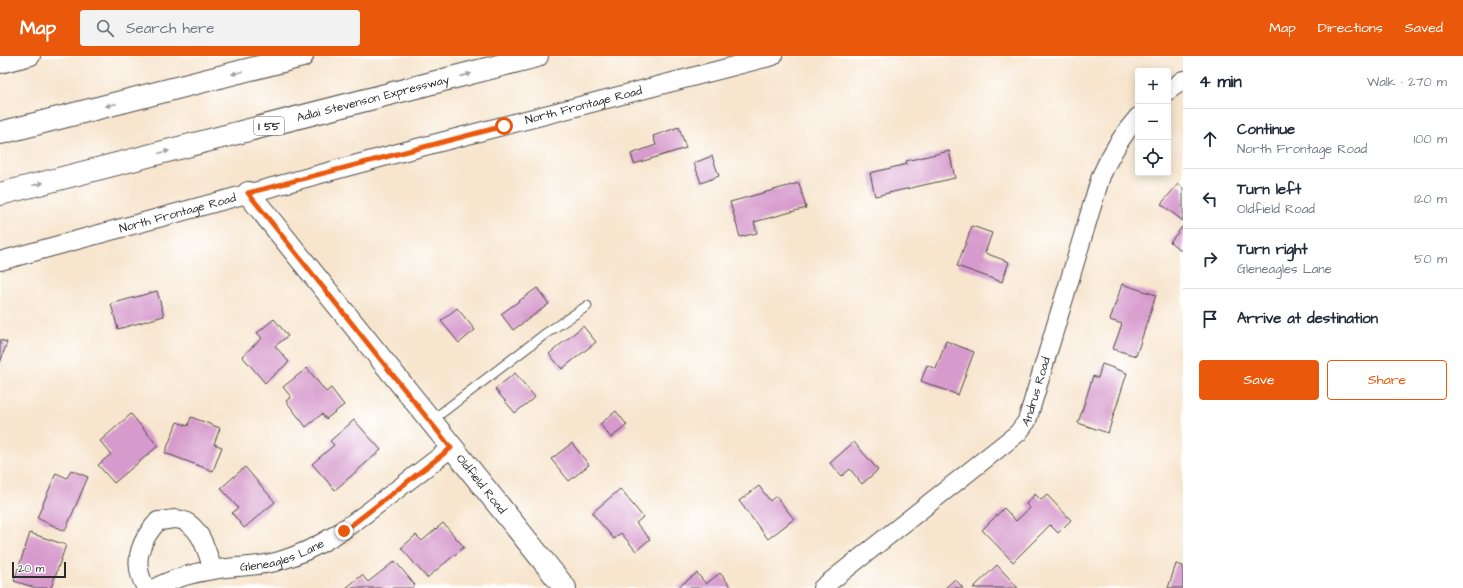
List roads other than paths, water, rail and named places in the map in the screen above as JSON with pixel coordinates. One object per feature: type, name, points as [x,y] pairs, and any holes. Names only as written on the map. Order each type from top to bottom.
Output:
[{"type":"main road","points":[[0,133],[302,56]]},
{"type":"main road","name":"Adlai Stevenson Expressway","points":[[0,194],[537,56]]},
{"type":"main road","name":"Oldfield Road","points":[[248,193],[451,448],[565,588]]},
{"type":"street","points":[[0,64],[31,56]]},
{"type":"street","name":"North Frontage Road","points":[[0,261],[248,193],[773,56]]},
{"type":"street","points":[[1171,90],[1183,80]]},
{"type":"street","name":"Andrus Road","points":[[822,588],[1018,433],[1027,421],[1101,176],[1112,150],[1135,120]]},
{"type":"street","name":"Gleneagles Lane","points":[[155,588],[166,582],[192,573],[266,564],[305,552],[344,531],[451,448]]},
{"type":"street","points":[[146,588],[142,582],[139,568],[139,550],[147,533],[158,521],[177,519],[188,523],[199,534],[213,570]]},
{"type":"lane","points":[[431,421],[545,334],[586,306]]}]
